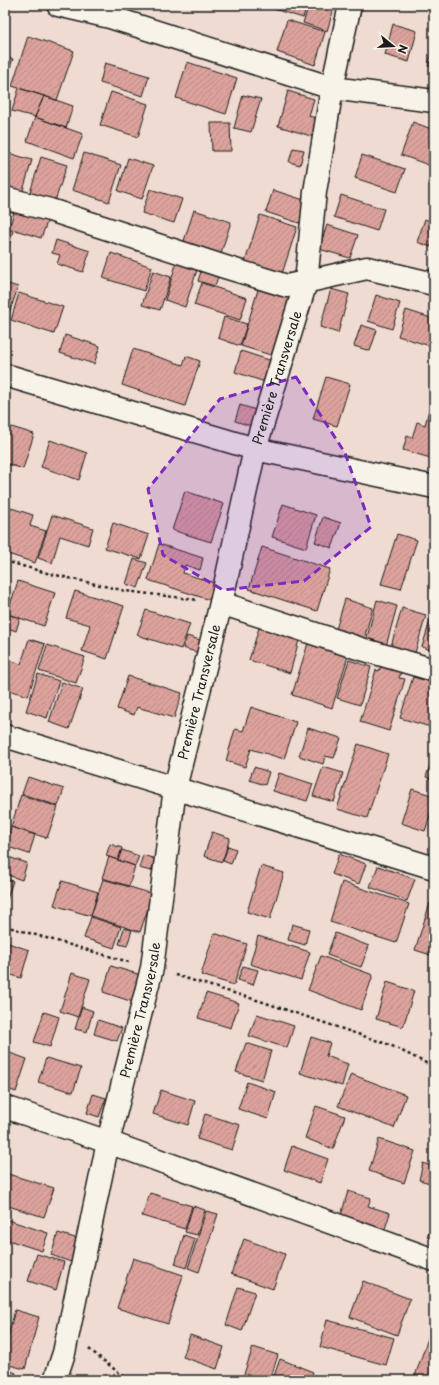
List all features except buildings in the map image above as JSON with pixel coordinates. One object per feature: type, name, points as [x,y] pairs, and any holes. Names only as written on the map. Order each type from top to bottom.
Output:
[{"type":"street","points":[[58,5],[110,17],[332,88],[434,101]]},
{"type":"street","name":"Première Transversale","points":[[55,1380],[64,1353],[108,1142],[152,968],[175,788],[221,603],[256,449],[306,282],[315,192],[332,88],[350,5]]},
{"type":"street","points":[[5,198],[50,210],[287,286],[366,268],[434,284]]},
{"type":"street","points":[[5,374],[256,449],[434,487]]},
{"type":"street","points":[[221,603],[358,648],[434,670]]},
{"type":"street","points":[[5,736],[434,868]]},
{"type":"street","points":[[5,1107],[108,1142],[434,1260]]},
{"type":"path","points":[[5,561],[48,573],[126,591],[221,603]]},
{"type":"path","points":[[5,926],[152,968],[263,1002],[390,1045],[434,1067]]},
{"type":"path","points":[[68,1333],[128,1380]]},
{"type":"highlighted area","points":[[296,377],[345,453],[371,527],[304,581],[223,590],[163,555],[148,489],[220,399]]}]
